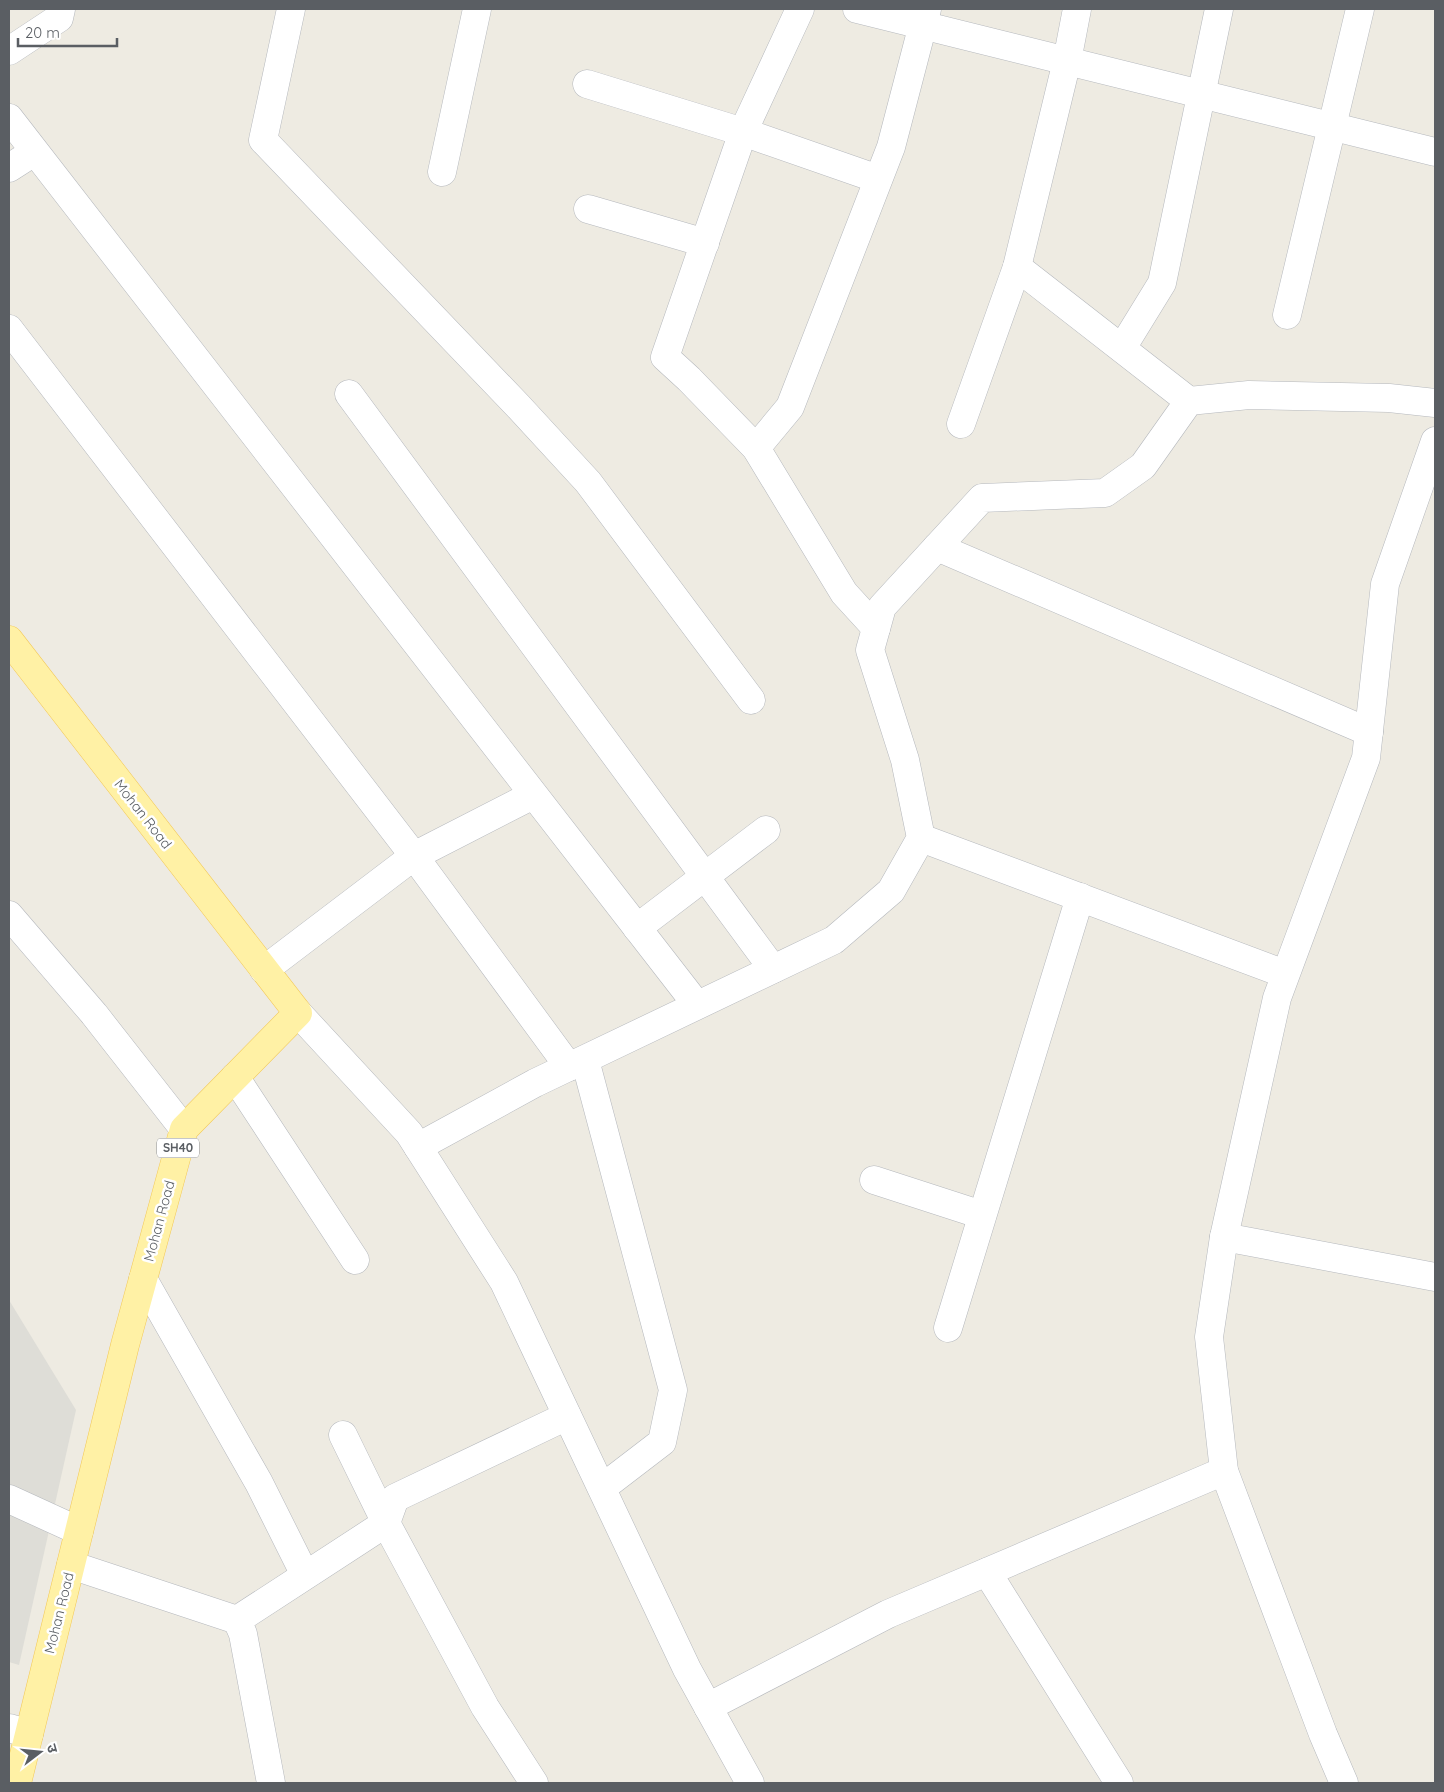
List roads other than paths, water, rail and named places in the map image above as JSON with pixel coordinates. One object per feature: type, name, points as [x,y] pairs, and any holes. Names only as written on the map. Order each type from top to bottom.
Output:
[{"type":"main road","name":"Mohan Road","points":[[9,640],[298,1013],[184,1129],[125,1345],[71,1565],[19,1731],[17,1783]]},
{"type":"street","points":[[9,51],[59,18],[61,9]]},
{"type":"street","points":[[290,9],[263,140],[518,406],[588,482],[751,700]]},
{"type":"street","points":[[442,172],[476,9]]},
{"type":"street","points":[[800,9],[743,132],[665,357],[756,448],[844,593],[876,628]]},
{"type":"street","points":[[858,9],[925,17],[1067,61],[1435,152]]},
{"type":"street","points":[[961,424],[1017,267],[1067,61],[1077,9]]},
{"type":"street","points":[[1122,348],[1162,283],[1219,9]]},
{"type":"street","points":[[1287,315],[1360,9]]},
{"type":"street","points":[[756,448],[790,407],[891,147],[925,17]]},
{"type":"street","points":[[586,84],[743,132],[878,179]]},
{"type":"street","points":[[9,118],[697,1005]]},
{"type":"street","points":[[9,168],[34,152]]},
{"type":"street","points":[[588,208],[705,243]]},
{"type":"street","points":[[1017,267],[1189,401],[1249,395],[1389,398],[1435,403]]},
{"type":"street","points":[[9,328],[414,856],[577,1063],[673,1390],[662,1442],[602,1488]]},
{"type":"street","points":[[349,394],[773,970]]},
{"type":"street","points":[[418,1147],[535,1083],[834,940],[891,892],[921,838],[905,760],[870,650],[882,607],[982,498],[1105,493],[1143,466],[1189,401]]},
{"type":"street","points":[[1344,1783],[1323,1734],[1224,1471],[1209,1337],[1224,1237],[1277,998],[1366,758],[1384,584],[1435,441]]},
{"type":"street","points":[[937,547],[1369,732]]},
{"type":"street","points":[[264,970],[414,856],[533,795]]},
{"type":"street","points":[[637,928],[766,830]]},
{"type":"street","points":[[921,838],[1285,974]]},
{"type":"street","points":[[948,1328],[1080,897]]},
{"type":"street","points":[[9,914],[94,1014],[184,1129]]},
{"type":"street","points":[[298,1013],[408,1133],[504,1282],[687,1669],[750,1783]]},
{"type":"street","points":[[236,1077],[355,1260]]},
{"type":"street","points":[[874,1180],[982,1215]]},
{"type":"street","points":[[1224,1237],[1435,1277]]},
{"type":"street","points":[[143,1279],[259,1483],[305,1576]]},
{"type":"street","points":[[237,1620],[386,1523],[395,1498],[567,1416]]},
{"type":"street","points":[[343,1435],[386,1523],[485,1707],[534,1783]]},
{"type":"street","points":[[708,1707],[888,1614],[1224,1471]]},
{"type":"street","points":[[9,1499],[79,1531]]},
{"type":"street","points":[[71,1565],[237,1620],[243,1634],[271,1783]]},
{"type":"street","points":[[987,1572],[1119,1783]]}]
